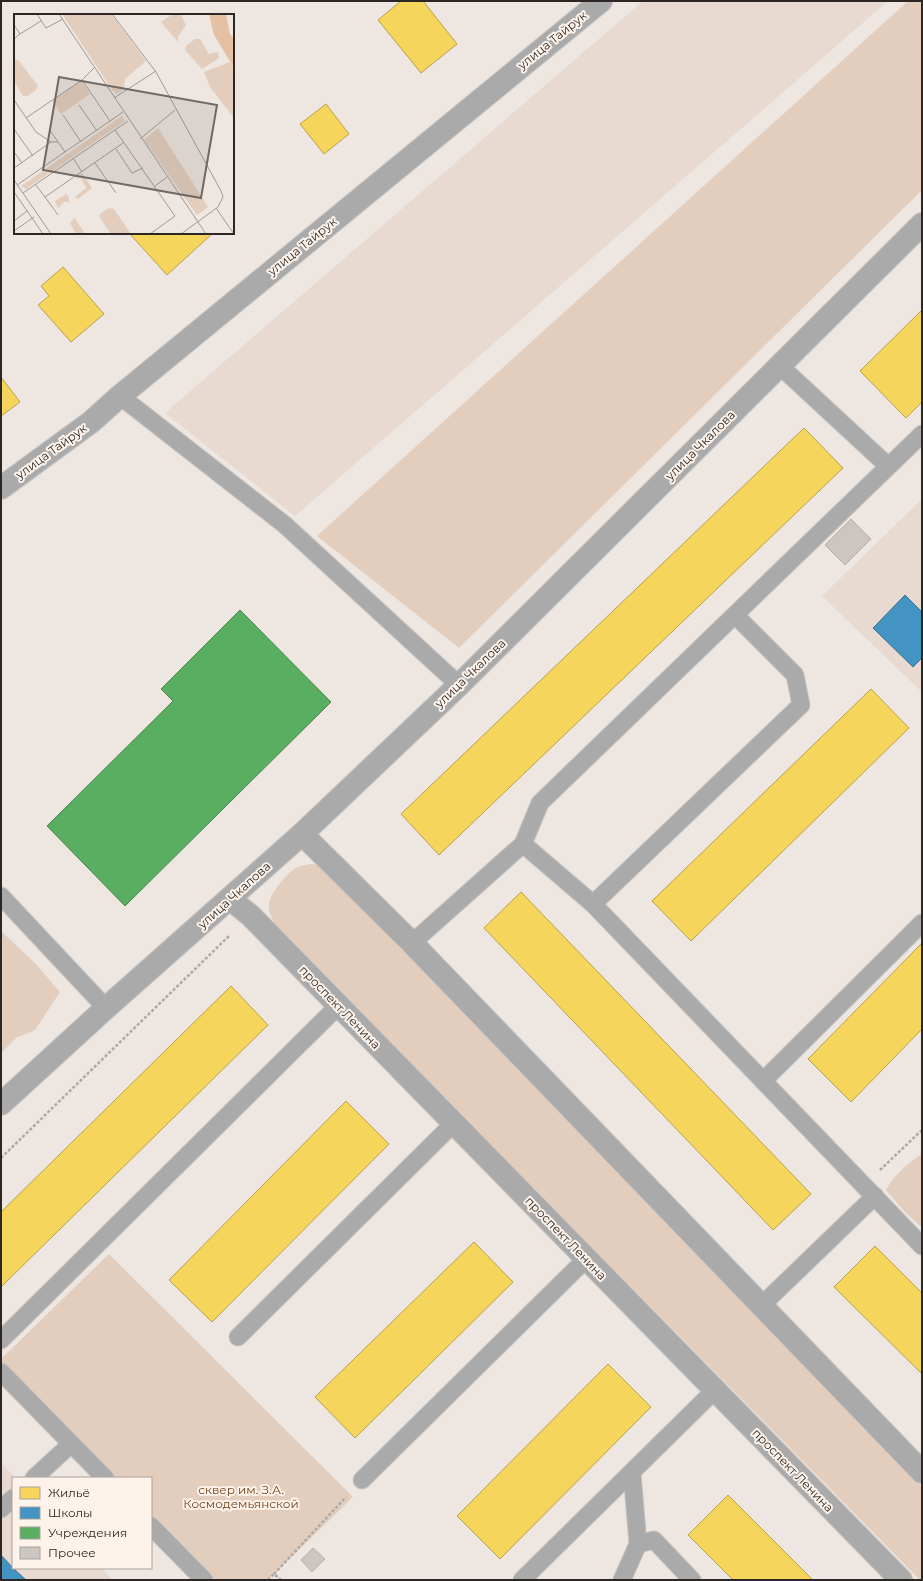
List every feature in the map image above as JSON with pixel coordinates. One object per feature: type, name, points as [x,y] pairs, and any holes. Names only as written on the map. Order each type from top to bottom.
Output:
[{"type":"street","name":"улица Тайрук","points":[[1,488],[91,422],[120,396],[600,1]]},
{"type":"street","name":"улица Чкалова","points":[[1,1104],[106,1008],[302,834],[459,685],[922,224]]},
{"type":"street","points":[[302,834],[412,942],[922,1472]]},
{"type":"street","name":"проспект Ленина","points":[[230,899],[251,916],[901,1580]]},
{"type":"lane","points":[[780,366],[888,466]]},
{"type":"lane","points":[[120,396],[284,525],[459,685]]},
{"type":"lane","points":[[412,942],[523,844],[540,803],[922,434]]},
{"type":"lane","points":[[593,904],[801,705],[795,675],[735,614]]},
{"type":"lane","points":[[523,844],[593,904],[922,1246]]},
{"type":"lane","points":[[1,896],[106,1008]]},
{"type":"lane","points":[[763,1081],[922,923]]},
{"type":"lane","points":[[1,1340],[338,1006]]},
{"type":"lane","points":[[238,1337],[454,1123]]},
{"type":"lane","points":[[762,1305],[869,1191]]},
{"type":"lane","points":[[362,1480],[586,1259]]},
{"type":"lane","points":[[1,1372],[103,1477]]},
{"type":"lane","points":[[522,1580],[632,1474],[715,1390]]},
{"type":"lane","points":[[35,1477],[71,1444]]},
{"type":"lane","points":[[622,1580],[638,1544],[632,1474]]},
{"type":"lane","points":[[1,1509],[12,1499]]},
{"type":"lane","points":[[152,1527],[204,1580]]},
{"type":"lane","points":[[638,1544],[654,1540],[692,1580]]},
{"type":"path","points":[[1,1158],[251,916]]},
{"type":"path","points":[[869,1191],[922,1130]]},
{"type":"path","points":[[268,1580],[362,1480]]},
{"type":"path","points":[[274,1574],[281,1580]]},
{"type":"shaded area","points":[[643,1],[888,1],[295,516],[165,413]]},
{"type":"shaded area","points":[[922,499],[922,692],[822,596]]},
{"type":"shaded area","points":[[1,1463],[14,1477],[12,1477],[12,1569],[102,1569],[113,1580],[1,1580]]},
{"type":"green space","points":[[908,1],[922,1],[922,190],[459,648],[317,536]]},
{"type":"green space","points":[[310,864],[320,865],[332,875],[922,1487],[922,1580],[920,1580],[277,928],[269,910],[270,899],[280,883],[289,873],[298,867]]},
{"type":"green space","points":[[1,931],[35,963],[60,992],[35,1030],[16,1038],[1,1053]]},
{"type":"green space","points":[[922,1154],[922,1228],[906,1213],[886,1190],[893,1179],[902,1170]]},
{"type":"green space","name":"сквер им. З.А. Космодемьянской","points":[[109,1254],[353,1497],[268,1580],[214,1580],[152,1517],[152,1477],[112,1477],[1,1365],[1,1359]]},
{"type":"building: Жильё","points":[[401,1],[423,1],[457,44],[421,73],[378,20]]},
{"type":"building: Жильё","points":[[326,104],[349,134],[324,154],[300,124]]},
{"type":"building: Жильё","points":[[130,234],[212,234],[167,275]]},
{"type":"building: Жильё","points":[[63,267],[104,314],[71,342],[38,305],[49,296],[41,286]]},
{"type":"building: Жильё","points":[[922,310],[922,402],[906,418],[860,371]]},
{"type":"building: Жильё","points":[[1,377],[20,402],[1,416]]},
{"type":"building: Жильё","points":[[804,428],[843,468],[439,855],[401,814]]},
{"type":"building: Жильё","points":[[871,689],[909,728],[691,941],[652,901]]},
{"type":"building: Жильё","points":[[521,892],[811,1194],[773,1230],[484,928]]},
{"type":"building: Жильё","points":[[922,943],[922,1029],[851,1102],[808,1059]]},
{"type":"building: Жильё","points":[[231,986],[268,1025],[1,1287],[1,1212]]},
{"type":"building: Жильё","points":[[346,1101],[389,1144],[212,1322],[169,1280]]},
{"type":"building: Жильё","points":[[474,1242],[513,1282],[355,1438],[315,1397]]},
{"type":"building: Жильё","points":[[875,1246],[922,1293],[922,1374],[834,1287]]},
{"type":"building: Жильё","points":[[608,1364],[651,1407],[500,1559],[457,1516]]},
{"type":"building: Жильё","points":[[728,1495],[813,1580],[733,1580],[688,1535]]},
{"type":"building: Школы","points":[[905,595],[922,612],[922,658],[913,667],[873,628]]},
{"type":"building: Школы","points":[[1,1555],[12,1567],[12,1569],[14,1569],[26,1580],[1,1580]]},
{"type":"building: Учреждения","points":[[240,610],[331,702],[125,906],[47,826],[173,701],[161,689]]},
{"type":"building: Прочее","points":[[851,519],[871,539],[845,565],[825,545]]},
{"type":"building: Прочее","points":[[313,1548],[325,1559],[312,1572],[301,1560]]}]
